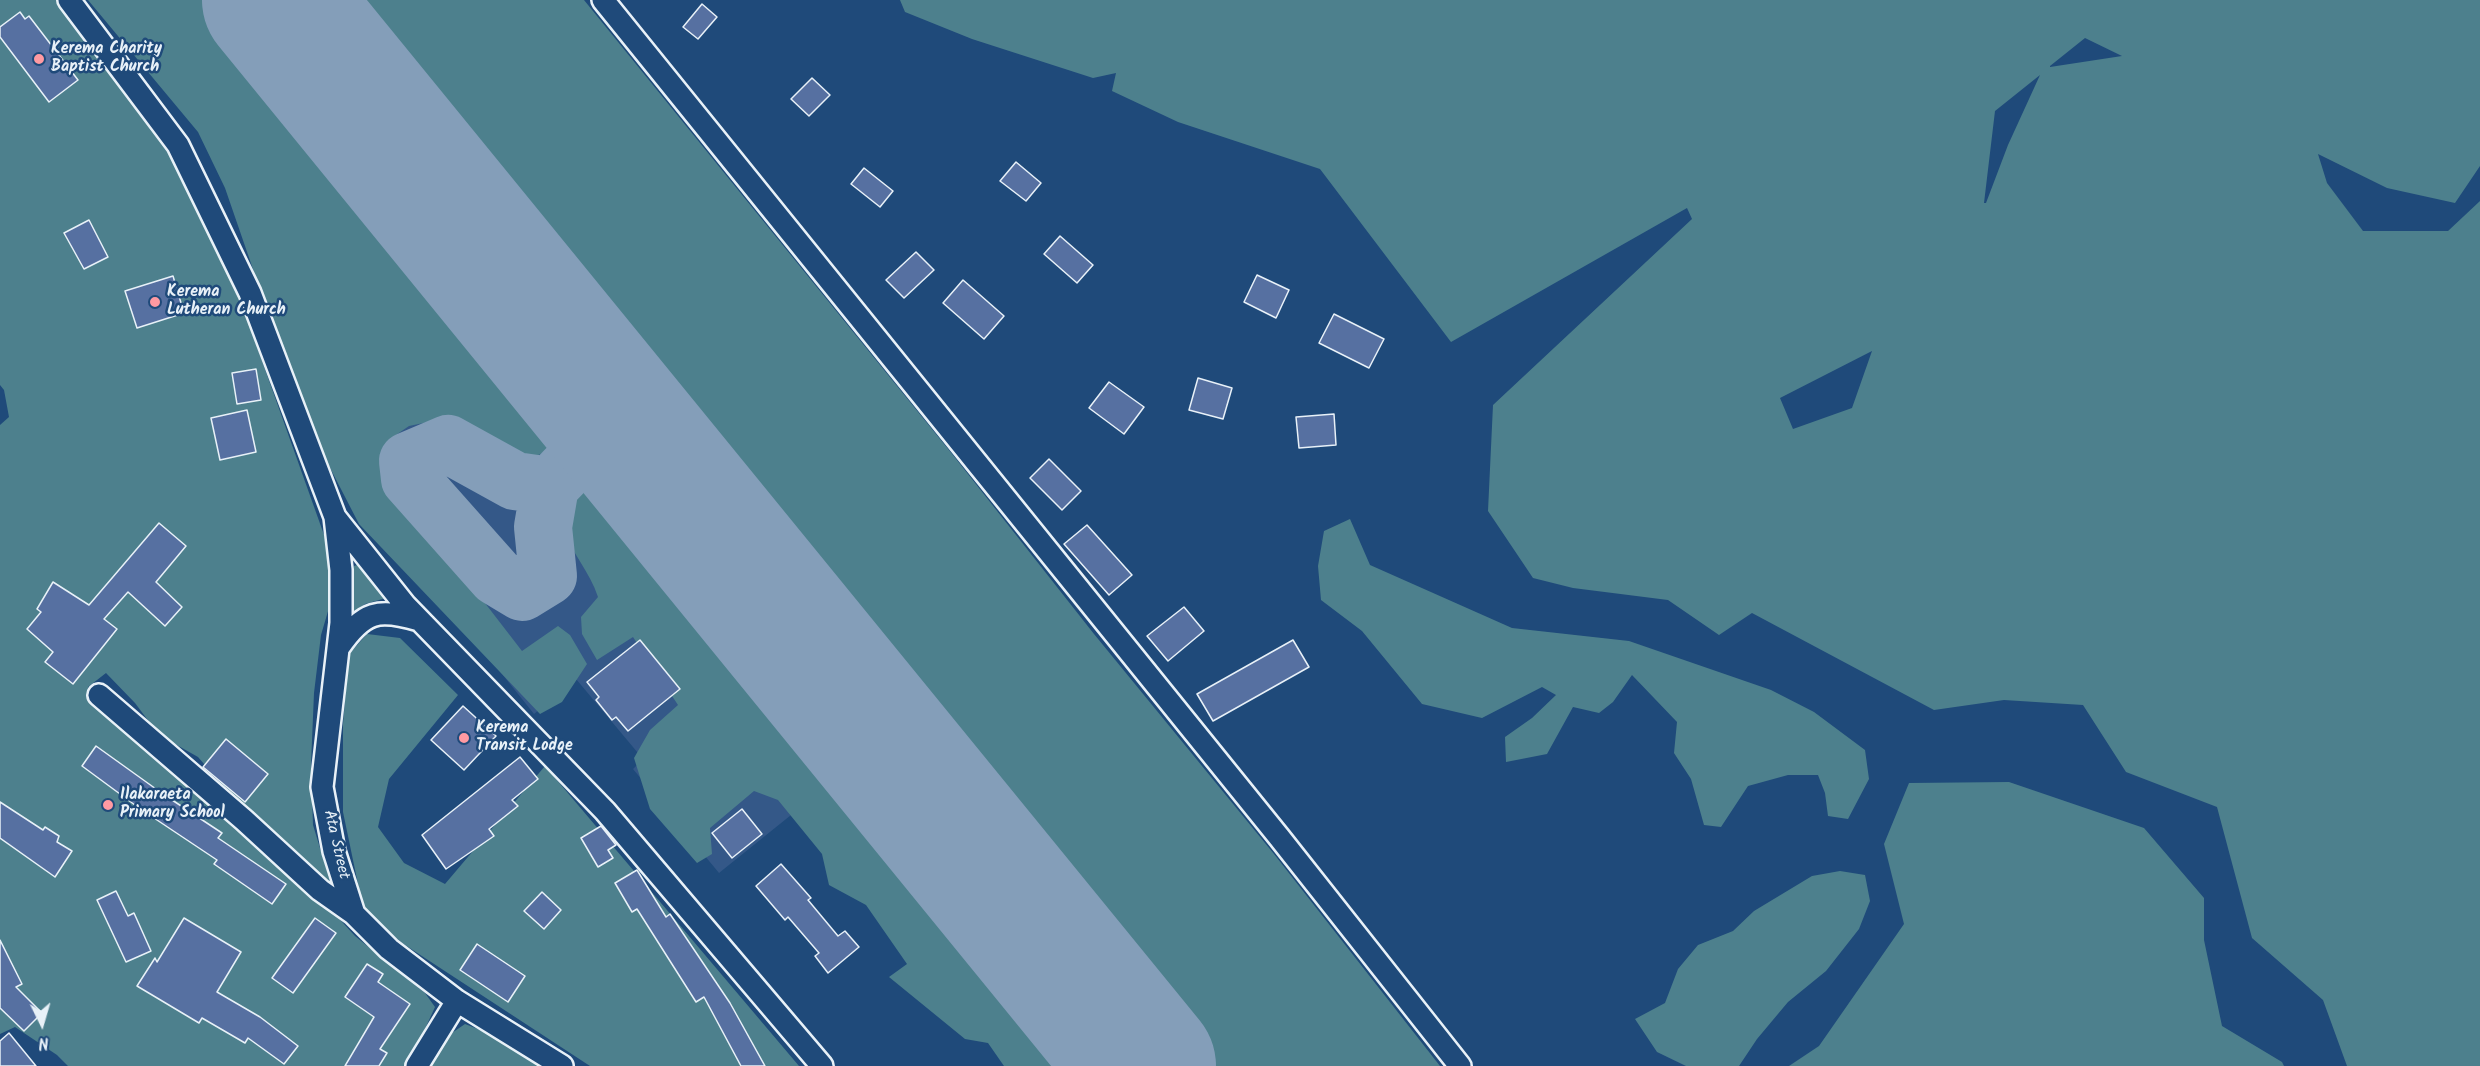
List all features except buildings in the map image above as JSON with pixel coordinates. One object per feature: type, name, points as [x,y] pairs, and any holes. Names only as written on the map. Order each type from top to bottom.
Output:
[{"type":"street","points":[[69,0],[178,145],[250,293],[334,517],[420,620],[605,811],[822,1066]]},
{"type":"street","points":[[603,0],[1242,791],[1460,1066]]},
{"type":"street","name":"Ata Street","points":[[334,517],[341,570],[341,623],[322,787],[334,851],[354,914],[389,949],[456,1000],[562,1066]]},
{"type":"street","points":[[338,649],[359,622],[376,614],[393,612],[420,620]]},
{"type":"street","points":[[99,695],[244,820],[320,890],[354,914]]},
{"type":"street","points":[[417,1066],[456,1000]]},
{"type":"shaded area","points":[[108,0],[407,0],[1278,1066],[1013,1066],[801,807],[719,873],[633,769],[643,759],[576,679],[534,714],[347,480],[237,165]]},
{"type":"green space","points":[[0,0],[60,0],[166,138],[241,302],[328,546],[331,601],[321,635],[314,693],[311,764],[313,825],[330,881],[327,885],[236,801],[198,757],[159,735],[135,703],[106,673],[88,687],[104,713],[275,858],[315,898],[333,912],[355,936],[425,993],[435,1007],[408,1066],[68,1066],[57,1055],[15,1027],[0,1034],[0,425],[9,417],[4,390],[0,385]]},
{"type":"green space","points":[[88,0],[253,0],[353,118],[553,374],[569,406],[564,433],[550,449],[527,461],[504,451],[458,423],[433,421],[409,426],[393,437],[380,457],[382,482],[417,515],[522,651],[558,626],[570,635],[587,664],[562,702],[540,714],[359,524],[327,462],[255,275],[225,188],[198,132]]},
{"type":"green space","points":[[308,0],[584,0],[1274,854],[1440,1066],[1175,1066],[571,318],[492,231]]},
{"type":"green space","points":[[900,0],[2480,0],[2480,166],[2455,203],[2387,188],[2318,154],[2327,183],[2363,231],[2448,231],[2480,201],[2480,1066],[2347,1066],[2323,1000],[2252,938],[2217,807],[2126,772],[2083,705],[2004,700],[1934,710],[1752,613],[1719,635],[1668,600],[1573,588],[1533,578],[1488,511],[1493,405],[1692,219],[1687,208],[1451,342],[1320,169],[1178,122],[1112,91],[1116,73],[1093,78],[972,39],[905,12]],"holes":[[[2085,38],[2122,56],[2050,67],[2050,66]],[[2040,75],[2008,145],[1986,203],[1984,203],[1995,111]],[[1872,351],[1852,408],[1793,429],[1780,398]]]},
{"type":"green space","points":[[615,468],[639,482],[1115,1066],[1004,1066],[988,1043],[965,1039],[889,977],[907,964],[866,905],[829,885],[822,854],[778,800],[754,791],[710,828],[712,854],[697,863],[650,809],[634,758],[650,730],[678,705],[633,637],[597,660],[582,634],[581,617],[598,597],[570,545],[560,519],[563,502],[578,479],[592,470]]},
{"type":"green space","points":[[1350,519],[1370,565],[1512,628],[1629,641],[1771,690],[1814,712],[1865,750],[1869,779],[1848,819],[1828,816],[1825,793],[1818,775],[1788,775],[1748,786],[1721,827],[1704,825],[1691,779],[1674,753],[1677,722],[1632,675],[1613,702],[1599,713],[1573,707],[1547,754],[1506,762],[1505,737],[1532,718],[1556,695],[1542,687],[1482,718],[1422,704],[1362,631],[1321,600],[1318,566],[1324,531]]},
{"type":"green space","points":[[357,565],[386,598],[365,604],[355,611],[351,610],[354,566]]},
{"type":"green space","points":[[367,634],[400,638],[458,695],[389,779],[378,827],[404,863],[445,884],[545,766],[799,1066],[590,1066],[402,943],[363,908],[343,812],[343,724],[349,654]]},
{"type":"green space","points":[[2009,782],[2144,828],[2204,898],[2204,940],[2222,1026],[2282,1062],[2284,1066],[1789,1066],[1819,1046],[1904,924],[1884,844],[1909,783]]},
{"type":"green space","points":[[1840,871],[1865,875],[1870,901],[1859,929],[1826,971],[1788,1002],[1757,1039],[1739,1066],[1686,1066],[1657,1052],[1635,1019],[1665,1003],[1678,969],[1698,945],[1733,931],[1754,911],[1812,876]]},
{"type":"green space","points":[[465,1024],[509,1041],[549,1066],[429,1066],[446,1037]]},
{"type":"taxiway","points":[[550,486],[515,481],[448,444],[408,461],[410,479],[497,577],[522,592],[548,576],[543,527],[550,486],[615,419]]},
{"type":"runway","points":[[274,0],[1144,1066]]},
{"type":"place","name":"Kerema Charity Baptist Church","points":[[39,59]]},
{"type":"place","name":"Kerema Lutheran Church","points":[[155,302]]},
{"type":"place","name":"Kerema Transit Lodge","points":[[464,738]]},
{"type":"place","name":"Ilakaraeta Primary School","points":[[108,805]]}]
